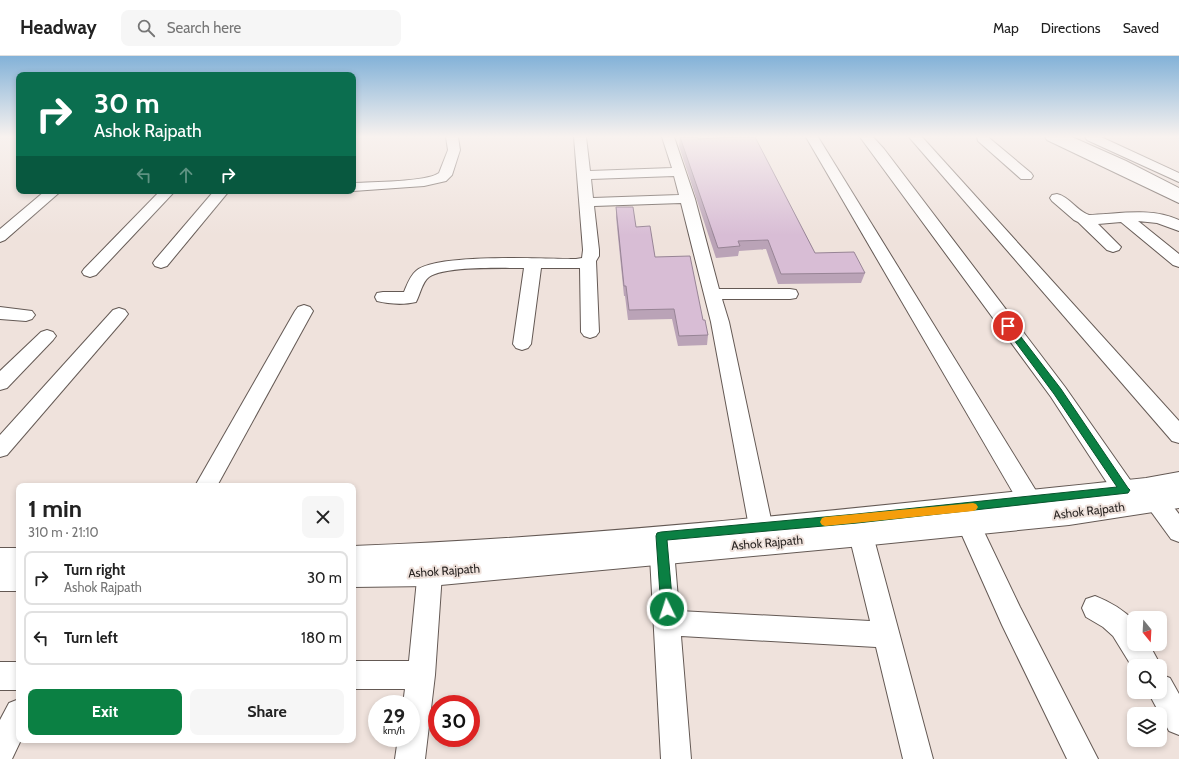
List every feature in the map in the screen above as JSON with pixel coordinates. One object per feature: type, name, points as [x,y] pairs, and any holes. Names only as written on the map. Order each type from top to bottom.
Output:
[{"type":"main road","points":[[1132,170],[1179,194]]},
{"type":"main road","points":[[1145,170],[1179,186]]},
{"type":"main road","name":"Ashok Rajpath","points":[[763,535],[861,536],[1069,514],[1151,495],[1179,482]]},
{"type":"main road","name":"Ashok Rajpath","points":[[356,575],[431,564],[763,535],[1030,501],[1151,495]]},
{"type":"main road","name":"Ashok Rajpath","points":[[356,558],[431,564]]},
{"type":"main road","points":[[0,560],[16,560]]},
{"type":"main road","points":[[0,579],[16,579]]},
{"type":"street","points":[[356,187],[424,182],[441,178],[445,175],[447,170]]},
{"type":"street","points":[[583,170],[591,250],[591,256],[588,261],[590,332]]},
{"type":"street","points":[[832,170],[1030,501]]},
{"type":"street","points":[[891,170],[1058,392],[1151,495],[1179,532]]},
{"type":"street","points":[[944,170],[1179,435]]},
{"type":"street","points":[[1019,170],[1026,176]]},
{"type":"street","points":[[1119,170],[1179,199]]},
{"type":"street","points":[[1163,170],[1179,178]]},
{"type":"street","points":[[584,175],[680,172],[721,330],[763,535]]},
{"type":"street","points":[[0,237],[50,194]]},
{"type":"street","points":[[90,272],[165,194]]},
{"type":"street","points":[[160,262],[219,194]]},
{"type":"street","points":[[1057,198],[1084,219],[1113,247]]},
{"type":"street","points":[[587,202],[688,199]]},
{"type":"street","points":[[1068,208],[1179,203]]},
{"type":"street","points":[[1125,218],[1179,262]]},
{"type":"street","points":[[1084,219],[1160,218],[1179,226]]},
{"type":"street","points":[[383,297],[410,298],[418,280],[422,274],[429,269],[465,264],[576,264],[588,261]]},
{"type":"street","points":[[522,344],[533,264]]},
{"type":"street","points":[[712,294],[790,294]]},
{"type":"street","points":[[208,483],[304,311]]},
{"type":"street","points":[[0,313],[26,315]]},
{"type":"street","points":[[0,449],[119,314]]},
{"type":"street","points":[[0,383],[47,336]]},
{"type":"street","points":[[969,524],[1011,616],[1083,759]]},
{"type":"street","points":[[861,536],[918,759]]},
{"type":"street","points":[[662,544],[676,759]]},
{"type":"street","points":[[410,759],[431,564]]},
{"type":"street","points":[[1095,608],[1108,613],[1127,633]]},
{"type":"street","points":[[668,623],[886,635]]},
{"type":"street","points":[[356,675],[420,675]]},
{"type":"street","points":[[0,676],[16,676]]},
{"type":"street","points":[[1166,699],[1179,721]]},
{"type":"street","points":[[0,751],[16,719]]},
{"type":"building","points":[[691,170],[772,170],[815,253],[854,252],[865,273],[781,274],[768,240],[738,241],[740,246],[718,248]]},
{"type":"building","points":[[616,207],[633,207],[636,227],[650,226],[655,257],[690,256],[703,320],[705,320],[708,335],[679,336],[674,309],[629,310],[626,286],[624,286]]},
{"type":"slow traffic","points":[[825,522],[973,507]]},
{"type":"route","points":[[667,609],[661,536],[857,519],[1124,490],[1058,392],[1008,326]]}]
